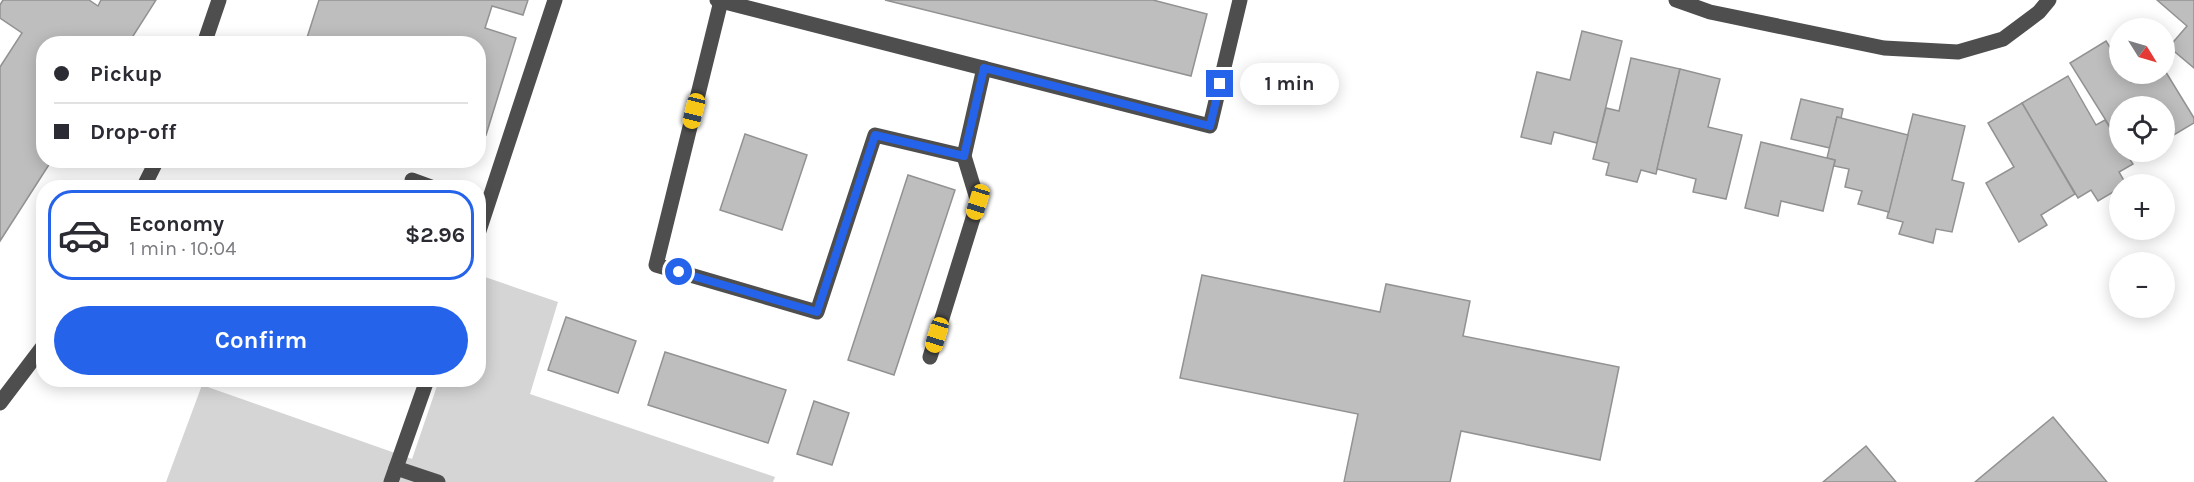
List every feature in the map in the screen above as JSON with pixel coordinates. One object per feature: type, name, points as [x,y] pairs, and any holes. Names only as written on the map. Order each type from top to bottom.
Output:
[{"type":"street","points":[[207,36],[219,0]]},
{"type":"street","points":[[486,197],[555,0]]},
{"type":"street","points":[[964,156],[875,135],[817,312],[656,265],[719,0],[1210,126],[1240,0]]},
{"type":"street","points":[[1676,0],[1710,12],[1884,48],[1958,52],[2003,39],[2039,12],[2049,0]]},
{"type":"street","points":[[930,357],[978,202],[964,156],[984,68]]},
{"type":"street","points":[[0,403],[36,356]]},
{"type":"street","points":[[424,387],[393,475],[438,482]]},
{"type":"shaded area","points":[[486,277],[558,302],[530,394],[775,477],[773,482],[166,482],[201,387],[208,387],[412,459],[437,387],[486,387]]},
{"type":"building","points":[[3,0],[89,0],[98,6],[101,0],[156,0],[133,36],[36,36],[36,168],[47,168],[39,180],[36,180],[36,185],[0,241],[0,67],[22,33],[0,18],[0,5]]},
{"type":"building","points":[[319,0],[528,0],[523,15],[492,6],[485,28],[516,38],[486,135],[486,36],[308,36]]},
{"type":"building","points":[[885,0],[1153,0],[1207,14],[1191,76]]},
{"type":"building","points":[[2157,0],[2194,0],[2194,68],[2175,52],[2175,40],[2187,26]]},
{"type":"building","points":[[1582,31],[1622,41],[1597,143],[1554,132],[1551,144],[1521,137],[1537,72],[1570,80]]},
{"type":"building","points":[[2106,41],[2109,46],[2109,84],[2173,84],[2194,118],[2194,123],[2175,134],[2175,96],[2109,96],[2109,125],[2070,63]]},
{"type":"building","points":[[1631,58],[1680,69],[1656,174],[1641,170],[1637,182],[1606,175],[1609,163],[1593,159],[1606,108],[1619,111]]},
{"type":"building","points":[[1680,69],[1720,79],[1708,127],[1742,135],[1726,199],[1693,192],[1696,179],[1657,169]]},
{"type":"building","points":[[2068,76],[2096,125],[2105,120],[2109,126],[2109,162],[2132,162],[2133,164],[2119,172],[2120,174],[2109,174],[2109,194],[2098,201],[2091,190],[2078,198],[2022,103]]},
{"type":"building","points":[[1801,99],[1843,109],[1841,118],[1837,117],[1830,148],[1791,139]]},
{"type":"building","points":[[2022,103],[2075,194],[2041,215],[2047,225],[2019,242],[1986,183],[2014,167],[1988,123]]},
{"type":"building","points":[[1913,114],[1965,126],[1952,180],[1964,183],[1952,232],[1936,229],[1933,243],[1899,234],[1903,222],[1887,218]]},
{"type":"building","points":[[1837,117],[1908,135],[1889,212],[1858,204],[1862,191],[1845,187],[1849,169],[1834,166],[1835,160],[1827,158]]},
{"type":"building","points":[[745,134],[807,155],[782,230],[720,210]]},
{"type":"building","points":[[1761,142],[1835,160],[1823,211],[1781,201],[1778,216],[1745,208]]},
{"type":"building","points":[[908,175],[955,190],[894,375],[848,360]]},
{"type":"building","points":[[1202,275],[1380,312],[1386,284],[1470,301],[1463,336],[1619,367],[1600,460],[1461,431],[1450,482],[1344,482],[1358,414],[1180,378]]},
{"type":"building","points":[[566,317],[636,341],[618,393],[548,370]]},
{"type":"building","points":[[665,352],[786,390],[768,443],[648,405]]},
{"type":"building","points":[[814,401],[849,413],[832,465],[797,454]]},
{"type":"building","points":[[2053,417],[2107,482],[1975,482]]},
{"type":"building","points":[[1866,446],[1896,482],[1823,482]]},
{"type":"route","points":[[679,272],[817,312],[875,135],[964,156],[984,68],[1210,126],[1220,84]]}]
